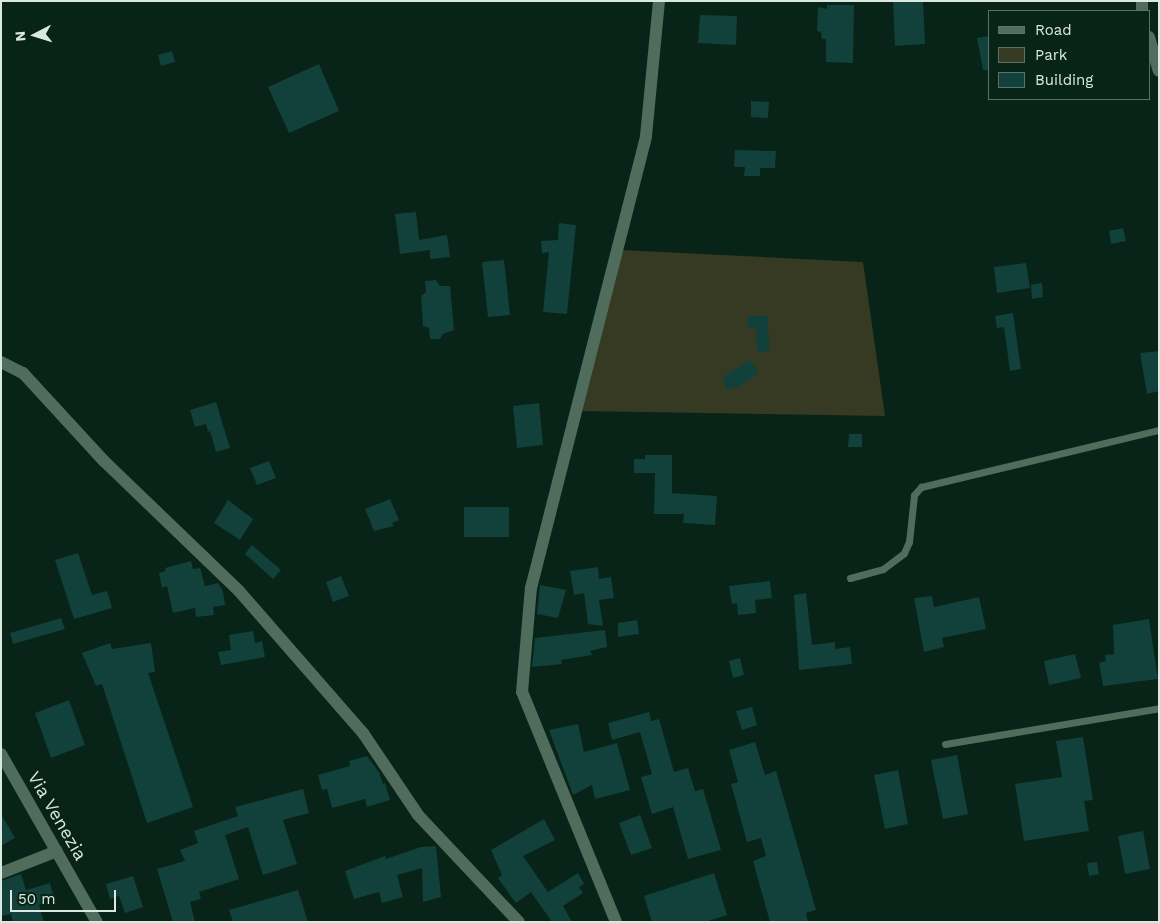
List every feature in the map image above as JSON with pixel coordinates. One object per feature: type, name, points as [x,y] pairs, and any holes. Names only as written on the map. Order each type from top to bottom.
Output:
[{"type":"street","points":[[616,922],[522,692],[531,588],[646,136],[659,1]]},
{"type":"street","points":[[1150,41],[1159,71]]},
{"type":"street","points":[[1,362],[23,373],[104,461],[239,591],[363,733],[418,815],[519,922]]},
{"type":"street","name":"Via Venezia","points":[[1,754],[97,922]]},
{"type":"street","points":[[1,873],[57,851]]},
{"type":"lane","points":[[850,578],[883,569],[904,553],[909,542],[914,496],[921,487],[1159,430]]},
{"type":"lane","points":[[944,744],[1159,708]]},
{"type":"green space","points":[[622,250],[863,262],[885,416],[580,411]]},
{"type":"building","points":[[893,1],[923,1],[925,44],[895,46]]},
{"type":"building","points":[[827,5],[854,5],[853,63],[826,62],[826,39],[822,39],[821,32],[817,31],[818,7],[827,9]]},
{"type":"building","points":[[700,15],[737,16],[736,45],[698,43]]},
{"type":"building","points":[[988,36],[988,70],[983,70],[977,38]]},
{"type":"building","points":[[172,51],[175,62],[161,66],[158,55]]},
{"type":"building","points":[[319,64],[339,111],[289,133],[268,87]]},
{"type":"building","points":[[751,101],[769,102],[768,118],[751,117]]},
{"type":"building","points":[[735,150],[776,151],[775,168],[760,168],[760,176],[744,176],[745,167],[734,167]]},
{"type":"building","points":[[416,212],[419,240],[447,235],[450,257],[430,259],[430,250],[400,254],[395,214]]},
{"type":"building","points":[[559,223],[576,225],[567,314],[543,312],[549,252],[542,253],[541,241],[558,240]]},
{"type":"building","points":[[1123,228],[1126,241],[1111,244],[1109,231]]},
{"type":"building","points":[[504,260],[510,315],[488,317],[482,262]]},
{"type":"building","points":[[1026,263],[1030,288],[997,293],[994,267]]},
{"type":"building","points":[[436,280],[440,286],[450,286],[454,330],[443,334],[440,339],[430,339],[429,328],[423,326],[421,296],[426,292],[425,281]]},
{"type":"building","points":[[1042,283],[1043,297],[1032,299],[1031,285]]},
{"type":"building","points":[[1013,313],[1021,369],[1010,371],[1004,327],[997,328],[995,316]]},
{"type":"building","points":[[748,316],[768,316],[769,351],[757,352],[756,328],[748,329]]},
{"type":"building","points":[[1159,351],[1159,391],[1147,394],[1140,353]]},
{"type":"building","points":[[750,360],[759,373],[740,386],[726,390],[723,377]]},
{"type":"building","points":[[216,402],[230,448],[216,452],[206,424],[195,427],[190,410]]},
{"type":"building","points":[[539,403],[543,445],[517,448],[513,406]]},
{"type":"building","points":[[849,434],[862,434],[862,447],[848,447]]},
{"type":"building","points":[[645,455],[672,455],[672,493],[717,496],[715,525],[683,523],[684,514],[654,514],[655,473],[634,473],[634,459],[645,459]]},
{"type":"building","points":[[269,461],[276,478],[257,485],[250,468]]},
{"type":"building","points":[[390,499],[399,520],[392,523],[394,526],[374,531],[365,509]]},
{"type":"building","points":[[228,500],[253,519],[240,540],[214,523]]},
{"type":"building","points":[[464,507],[509,507],[509,537],[464,537]]},
{"type":"building","points":[[252,545],[281,570],[273,579],[245,554]]},
{"type":"building","points":[[78,553],[92,595],[107,591],[112,608],[74,619],[55,560]]},
{"type":"building","points":[[191,561],[193,569],[200,568],[205,586],[218,583],[223,591],[225,605],[213,607],[214,615],[196,617],[195,608],[173,613],[167,586],[162,588],[159,573],[166,571],[165,568]]},
{"type":"building","points":[[598,567],[599,579],[611,577],[614,598],[599,600],[603,626],[588,624],[584,593],[574,595],[570,571]]},
{"type":"building","points":[[341,576],[349,596],[333,602],[326,582]]},
{"type":"building","points":[[770,581],[772,598],[755,600],[756,613],[738,615],[737,603],[732,604],[729,586]]},
{"type":"building","points":[[540,585],[566,590],[558,618],[537,614]]},
{"type":"building","points":[[806,593],[812,645],[835,642],[835,649],[850,647],[852,664],[799,670],[794,595]]},
{"type":"building","points":[[932,596],[934,607],[979,597],[986,629],[942,638],[944,647],[924,652],[914,598]]},
{"type":"building","points":[[61,618],[65,629],[13,644],[10,633]]},
{"type":"building","points":[[1149,619],[1158,679],[1103,686],[1099,663],[1106,661],[1105,655],[1114,654],[1113,625]]},
{"type":"building","points":[[637,620],[639,634],[618,637],[618,623]]},
{"type":"building","points":[[605,630],[607,647],[590,651],[592,655],[561,660],[562,664],[532,667],[535,638]]},
{"type":"building","points":[[253,631],[255,643],[262,641],[265,657],[221,665],[218,652],[231,650],[229,635]]},
{"type":"building","points":[[110,643],[112,649],[151,643],[155,672],[148,673],[193,807],[147,823],[102,684],[96,686],[82,653]]},
{"type":"building","points":[[1075,654],[1081,678],[1049,685],[1044,661]]},
{"type":"building","points":[[740,658],[744,675],[733,678],[729,661]]},
{"type":"building","points":[[69,700],[85,745],[51,758],[35,713]]},
{"type":"building","points":[[752,707],[757,725],[742,730],[736,711]]},
{"type":"building","points":[[649,712],[651,721],[659,719],[674,772],[688,768],[695,791],[703,789],[721,850],[688,859],[673,807],[652,814],[641,777],[652,774],[640,732],[612,740],[608,723]]},
{"type":"building","points":[[578,724],[584,752],[617,743],[630,790],[595,799],[592,785],[573,795],[549,730]]},
{"type":"building","points":[[1083,737],[1093,800],[1084,801],[1089,831],[1024,841],[1015,784],[1062,777],[1056,741]]},
{"type":"building","points":[[755,742],[765,775],[776,771],[816,910],[806,913],[808,922],[770,922],[753,861],[766,856],[761,838],[747,842],[731,784],[738,782],[729,750]]},
{"type":"building","points":[[957,755],[968,814],[943,819],[931,760]]},
{"type":"building","points":[[367,756],[379,772],[383,784],[385,783],[390,800],[367,807],[365,799],[332,808],[327,789],[322,790],[318,775],[350,766],[349,761]]},
{"type":"building","points":[[898,770],[908,824],[885,829],[874,775]]},
{"type":"building","points":[[303,789],[309,813],[283,820],[297,864],[263,875],[248,827],[225,835],[239,879],[199,892],[201,899],[190,902],[195,922],[173,922],[157,869],[185,861],[180,850],[198,843],[194,831],[238,816],[235,807]]},
{"type":"building","points":[[1,814],[15,838],[1,846]]},
{"type":"building","points":[[640,815],[652,848],[631,855],[619,823]]},
{"type":"building","points":[[544,819],[555,840],[523,856],[548,892],[578,873],[584,884],[579,887],[583,893],[563,906],[572,922],[552,922],[531,892],[516,903],[498,878],[502,875],[491,850]]},
{"type":"building","points":[[1143,831],[1150,869],[1125,874],[1118,836]]},
{"type":"building","points":[[436,846],[441,897],[423,902],[422,868],[397,875],[403,897],[382,903],[379,892],[354,899],[345,871],[385,856],[386,859],[421,847]]},
{"type":"building","points":[[1097,862],[1099,874],[1089,876],[1087,863]]},
{"type":"building","points":[[714,873],[727,915],[705,922],[652,922],[644,896]]},
{"type":"building","points":[[21,874],[26,890],[50,883],[55,901],[39,905],[44,922],[13,922],[11,914],[1,916],[1,881]]},
{"type":"building","points":[[133,876],[143,907],[125,913],[119,896],[110,899],[106,884]]},
{"type":"building","points":[[298,890],[308,922],[233,922],[229,910]]}]
